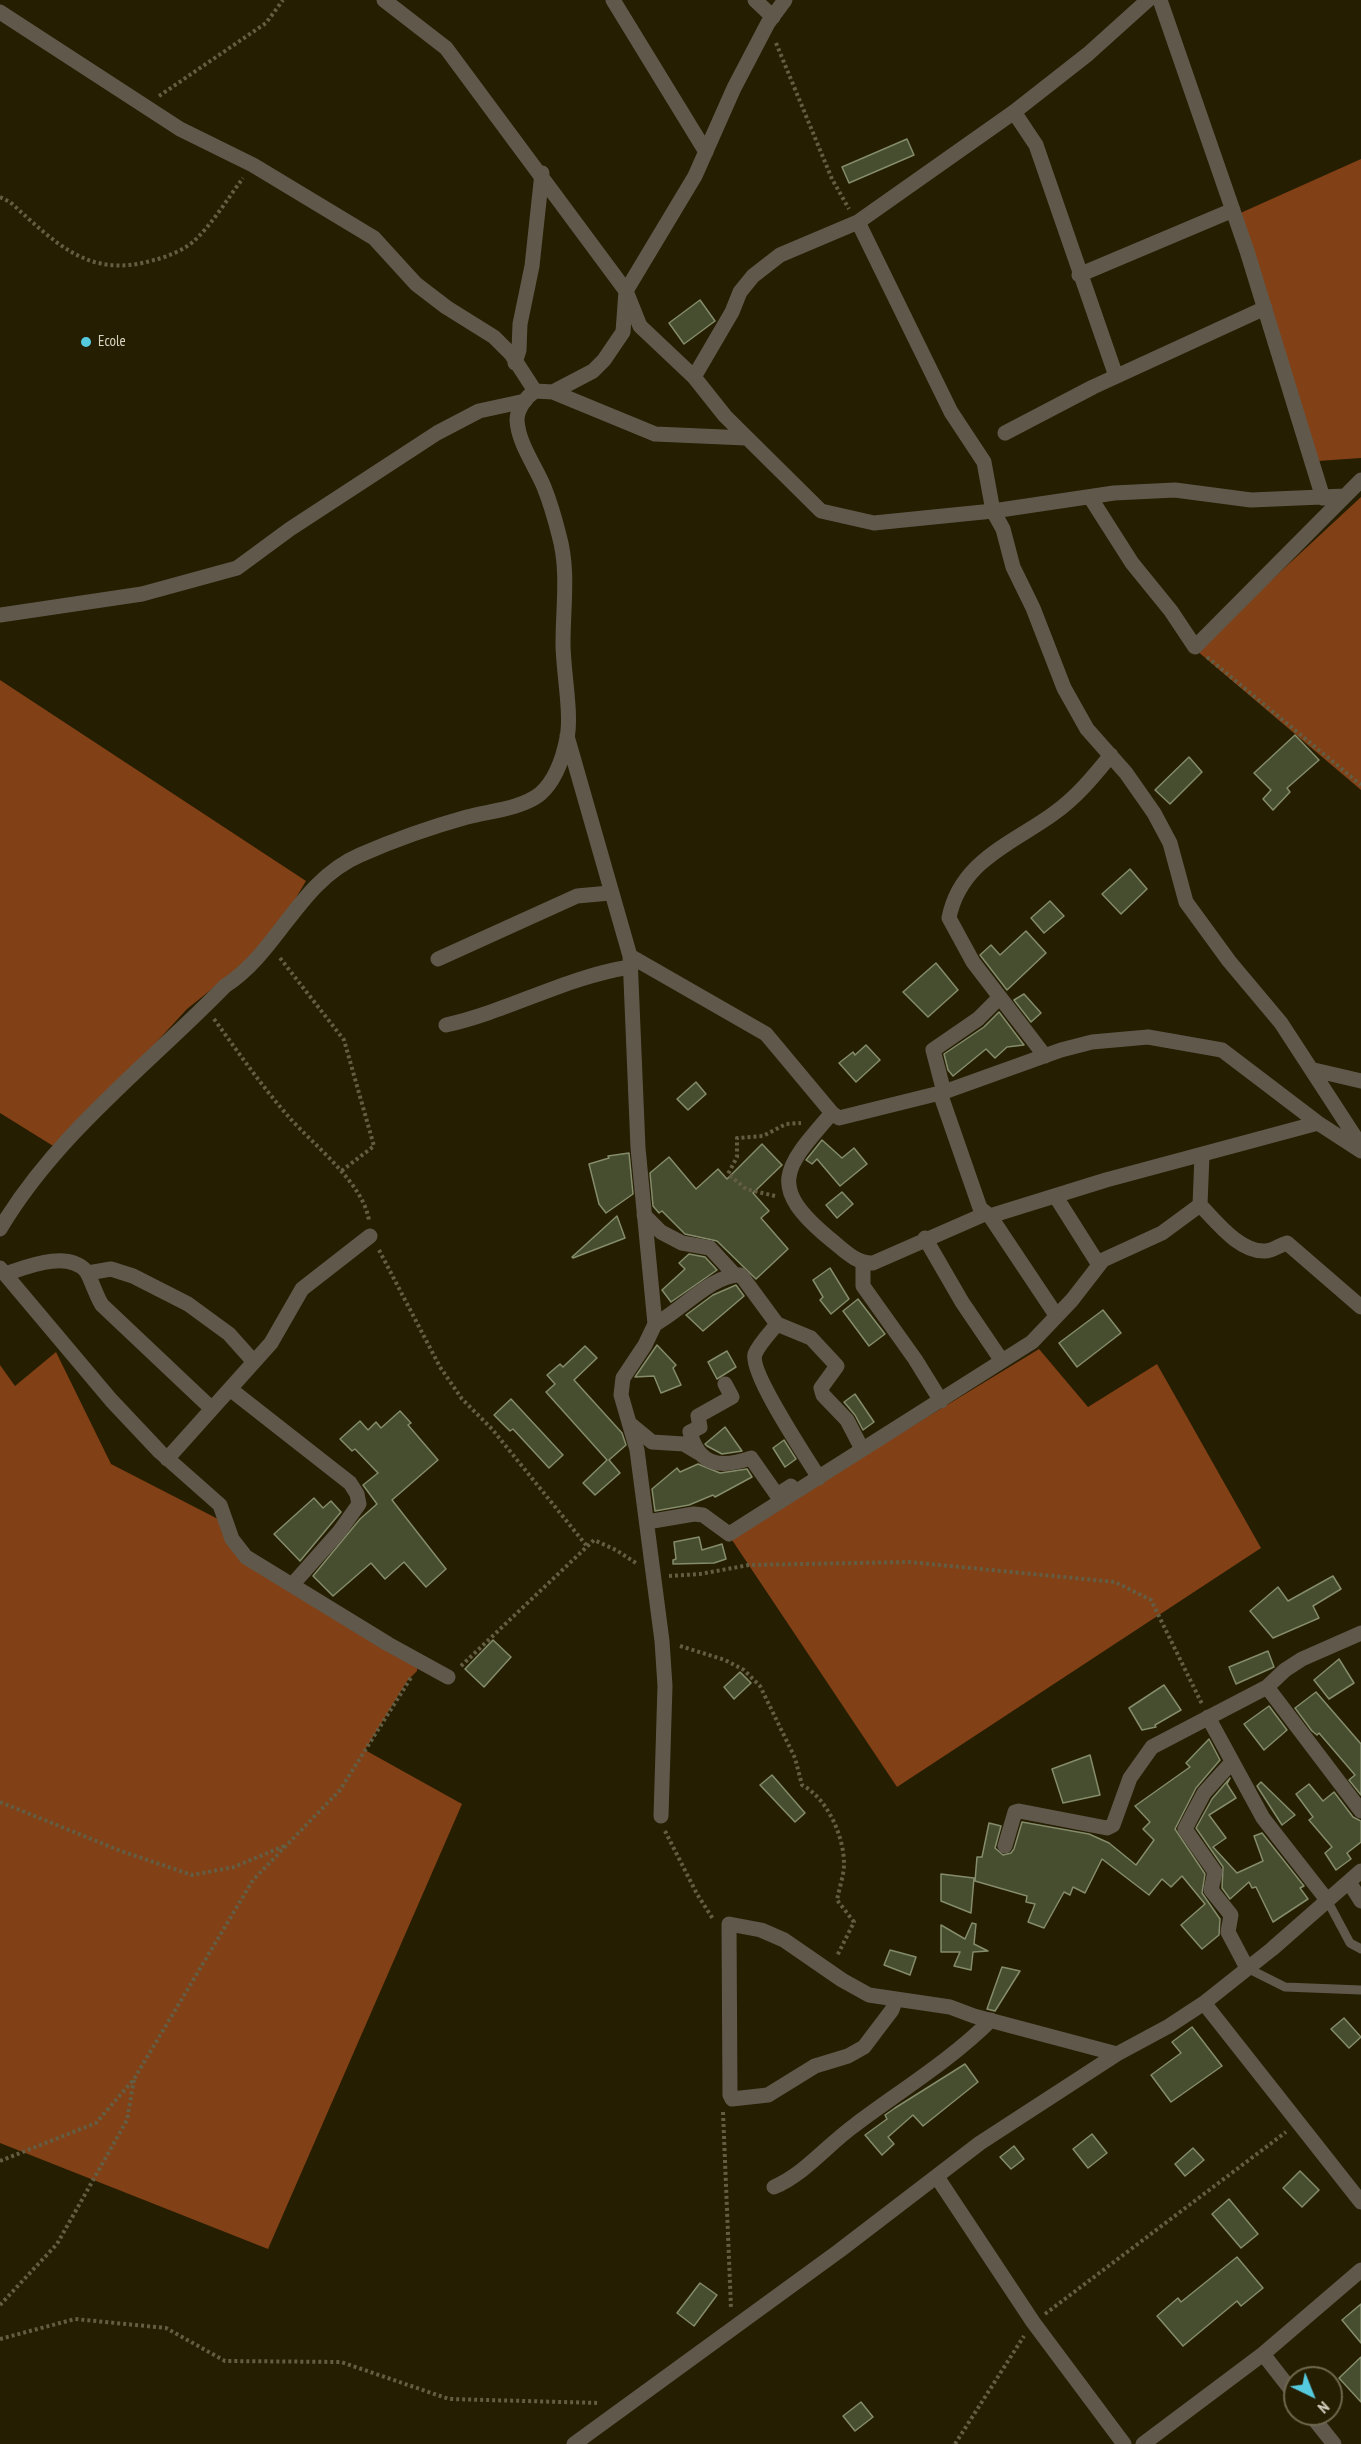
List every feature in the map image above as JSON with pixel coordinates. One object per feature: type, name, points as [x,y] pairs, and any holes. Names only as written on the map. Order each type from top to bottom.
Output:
[{"type":"street","points":[[384,0],[446,48],[542,173],[626,291],[640,326],[694,377],[746,438],[821,511],[874,523],[993,511],[1090,497],[1175,490],[1251,500],[1345,496]]},
{"type":"street","points":[[613,0],[706,152]]},
{"type":"street","points":[[755,0],[770,20]]},
{"type":"street","points":[[0,615],[142,594],[237,568],[290,529],[437,433],[479,411],[530,396],[553,392],[578,380],[604,360],[623,332],[626,291],[679,205],[706,152],[734,88],[770,20],[785,0]]},
{"type":"street","points":[[694,377],[740,292],[753,276],[780,255],[858,222],[1014,112],[1088,54],[1148,0]]},
{"type":"street","points":[[1160,0],[1233,210],[1323,498]]},
{"type":"street","points":[[0,12],[180,129],[253,165],[374,238],[416,284],[446,307],[494,337],[515,363],[530,396]]},
{"type":"street","points":[[1014,112],[1036,145],[1079,275],[1116,376]]},
{"type":"street","points":[[515,363],[519,350],[519,324],[532,266],[542,173]]},
{"type":"street","points":[[1079,275],[1233,210]]},
{"type":"street","points":[[858,222],[951,412],[984,462],[993,511],[1003,529],[1013,567],[1033,608],[1064,688],[1087,729],[1111,755],[1154,813],[1170,843],[1186,902],[1229,961],[1281,1023],[1314,1070],[1361,1146]]},
{"type":"street","points":[[1005,433],[1116,376],[1265,308]]},
{"type":"street","points":[[553,392],[655,434],[746,438]]},
{"type":"street","points":[[530,396],[518,413],[519,432],[545,490],[560,537],[565,567],[563,644],[567,736],[630,962],[644,1215],[655,1324]]},
{"type":"street","points":[[1090,497],[1132,563],[1171,611],[1195,647],[1361,480]]},
{"type":"street","points":[[0,1229],[28,1185],[94,1112],[225,986],[244,974],[269,946],[305,895],[335,870],[357,856],[411,836],[537,796],[549,786],[560,765],[567,736]]},
{"type":"street","points":[[1045,1056],[973,962],[949,918],[967,880],[985,857],[1053,814],[1088,784],[1111,755]]},
{"type":"street","points":[[438,959],[577,896],[610,893]]},
{"type":"street","points":[[446,1025],[475,1018],[630,962],[766,1034],[828,1117],[849,1118],[942,1092],[1092,1042],[1148,1037],[1222,1050],[1317,1123],[1361,1152]]},
{"type":"street","points":[[1000,997],[978,1019],[933,1050],[942,1092],[963,1162],[980,1208],[1056,1315]]},
{"type":"street","points":[[1314,1070],[1361,1081]]},
{"type":"street","points":[[828,1117],[796,1155],[790,1168],[788,1185],[793,1200],[807,1220],[863,1263],[873,1263],[925,1238],[987,1215],[1317,1123]]},
{"type":"street","points":[[1202,1155],[1200,1205],[1239,1242],[1254,1249],[1271,1250],[1287,1243],[1361,1307]]},
{"type":"street","points":[[1056,1197],[1099,1265]]},
{"type":"street","points":[[647,1522],[694,1514],[703,1515],[729,1534],[1032,1342],[1072,1300],[1103,1260],[1162,1233],[1200,1205]]},
{"type":"street","points":[[644,1215],[661,1232],[682,1243],[710,1248],[734,1274]]},
{"type":"street","points":[[166,1459],[254,1362],[282,1326],[302,1289],[370,1236]]},
{"type":"street","points":[[925,1238],[962,1302],[1002,1361]]},
{"type":"street","points":[[211,1408],[102,1305],[93,1292],[88,1273],[74,1264],[41,1262],[3,1271],[111,1400],[166,1459],[220,1505],[232,1539],[246,1557],[396,1649],[448,1677]]},
{"type":"street","points":[[863,1263],[863,1286],[915,1359],[940,1401]]},
{"type":"street","points":[[88,1273],[111,1269],[133,1276],[179,1300],[229,1334],[254,1362]]},
{"type":"street","points":[[661,1816],[665,1686],[662,1641],[637,1450],[621,1395],[623,1378],[655,1324],[673,1314],[698,1292],[734,1274],[741,1275],[777,1324],[811,1338],[837,1366],[821,1388],[823,1395],[847,1420],[862,1449]]},
{"type":"street","points":[[777,1324],[754,1355],[754,1366],[763,1386],[819,1478]]},
{"type":"street","points":[[699,1453],[690,1432],[700,1427],[698,1416],[732,1397],[726,1384]]},
{"type":"street","points":[[230,1389],[350,1483],[357,1494],[359,1504],[339,1532],[292,1586]]},
{"type":"street","points":[[629,1424],[652,1442],[684,1444],[709,1460],[729,1465],[751,1458],[777,1495],[807,1476],[819,1478]]},
{"type":"street","points":[[1005,1846],[1015,1812],[1019,1811],[1107,1828],[1113,1825],[1130,1778],[1152,1747],[1267,1687],[1285,1670],[1302,1659],[1361,1633]]},
{"type":"street","points":[[1267,1687],[1361,1811]]},
{"type":"street","points":[[1208,1718],[1263,1818],[1327,1900]]},
{"type":"street","points":[[1232,1762],[1204,1793],[1185,1829],[1215,1872],[1211,1890],[1231,1915],[1228,1932],[1247,1968]]},
{"type":"street","points":[[574,2444],[630,2405],[980,2143],[1117,2054],[1169,2026],[1204,2003],[1361,1871]]},
{"type":"street","points":[[1349,1882],[1361,1901]]},
{"type":"street","points":[[895,2001],[892,2010],[864,2047],[848,2056],[816,2066],[768,2095],[732,2099],[729,2095],[729,1924],[761,1930],[784,1940],[869,1995],[895,2001],[950,2007],[1117,2054]]},
{"type":"street","points":[[1204,2003],[1361,2202]]},
{"type":"street","points":[[774,2187],[789,2180],[852,2126],[969,2042],[991,2020]]},
{"type":"street","points":[[937,2177],[1033,2322],[1124,2444]]},
{"type":"street","points":[[1143,2444],[1263,2354],[1361,2270]]},
{"type":"street","points":[[1263,2354],[1283,2380]]},
{"type":"street","points":[[1320,2426],[1334,2444]]},
{"type":"lane","points":[[1327,1900],[1350,1944],[1361,1949]]},
{"type":"lane","points":[[1247,1968],[1285,1987],[1361,1990]]},
{"type":"path","points":[[143,106],[266,23],[283,0]]},
{"type":"path","points":[[770,20],[832,179],[858,222]]},
{"type":"path","points":[[0,197],[10,202],[61,247],[85,260],[132,267],[164,258],[194,241],[253,165]]},
{"type":"path","points":[[1195,647],[1361,785]]},
{"type":"path","points":[[269,946],[345,1040],[374,1146],[340,1172]]},
{"type":"path","points":[[205,1006],[288,1116],[340,1172],[367,1207],[370,1236],[451,1383],[586,1545]]},
{"type":"path","points":[[793,1200],[747,1189],[728,1174],[737,1156],[737,1138],[764,1136],[786,1124],[828,1117]]},
{"type":"path","points":[[448,1677],[532,1596],[583,1552],[586,1545],[594,1540],[616,1550],[655,1577],[700,1574],[749,1565],[909,1562],[1115,1582],[1151,1600],[1191,1676],[1208,1718]]},
{"type":"path","points":[[662,1641],[725,1660],[744,1670],[760,1686],[795,1758],[802,1785],[823,1801],[836,1828],[844,1863],[837,1900],[854,1922],[829,1971]]},
{"type":"path","points":[[0,2162],[96,2123],[134,2079],[253,1880],[340,1790],[406,1681],[417,1671]]},
{"type":"path","points":[[0,1802],[121,1851],[192,1875],[234,1867],[286,1845]]},
{"type":"path","points":[[661,1816],[670,1844],[697,1894],[715,1921],[729,1924]]},
{"type":"path","points":[[0,2305],[57,2244],[127,2120],[134,2079]]},
{"type":"path","points":[[722,2106],[732,2327]]},
{"type":"path","points":[[955,2444],[1033,2322],[1299,2123]]},
{"type":"path","points":[[0,2339],[75,2319],[166,2328],[225,2361],[340,2362],[449,2399],[630,2405]]},
{"type":"shaded area","points":[[1361,159],[1361,458],[1318,461],[1236,215]]},
{"type":"shaded area","points":[[1361,497],[1361,790],[1196,650]]},
{"type":"shaded area","points":[[0,680],[306,881],[269,943],[187,1009],[58,1149],[0,1113]]},
{"type":"shaded area","points":[[1039,1349],[1088,1407],[1157,1364],[1261,1548],[897,1787],[730,1537]]},
{"type":"shaded area","points":[[56,1352],[111,1464],[218,1519],[252,1555],[418,1656],[417,1671],[407,1681],[365,1750],[462,1804],[268,2249],[0,2143],[0,1365],[15,1386]]},
{"type":"building","points":[[907,139],[914,155],[849,183],[842,167]]},
{"type":"building","points":[[700,300],[715,321],[684,344],[669,323]]},
{"type":"building","points":[[1295,735],[1319,760],[1287,788],[1290,792],[1273,810],[1263,799],[1271,790],[1254,773]]},
{"type":"building","points":[[1189,757],[1202,772],[1170,804],[1155,790]]},
{"type":"building","points":[[1130,869],[1147,889],[1121,914],[1102,894]]},
{"type":"building","points":[[1050,901],[1064,916],[1044,933],[1031,918]]},
{"type":"building","points":[[1026,931],[1046,953],[1007,990],[980,955],[991,945],[1000,955]]},
{"type":"building","points":[[936,963],[958,990],[928,1017],[903,992]]},
{"type":"building","points":[[1024,994],[1041,1013],[1031,1022],[1014,1000]]},
{"type":"building","points":[[999,1012],[1024,1045],[1007,1047],[995,1058],[986,1049],[953,1076],[948,1070],[944,1054],[984,1027]]},
{"type":"building","points":[[866,1045],[880,1060],[856,1082],[839,1063],[853,1052],[855,1055]]},
{"type":"building","points":[[696,1082],[706,1094],[688,1110],[677,1099]]},
{"type":"building","points":[[822,1140],[842,1158],[854,1148],[867,1164],[840,1186],[817,1159],[812,1164],[806,1160]]},
{"type":"building","points":[[762,1144],[782,1165],[753,1193],[769,1211],[761,1218],[788,1249],[756,1279],[717,1241],[685,1234],[662,1211],[659,1213],[653,1206],[650,1173],[669,1157],[696,1189],[718,1169],[727,1179]]},
{"type":"building","points":[[629,1153],[633,1194],[606,1213],[599,1204],[589,1164],[609,1158],[608,1156]]},
{"type":"building","points":[[842,1192],[853,1204],[837,1218],[826,1205]]},
{"type":"building","points":[[617,1216],[625,1238],[572,1257]]},
{"type":"building","points":[[689,1254],[705,1257],[717,1270],[671,1302],[662,1290],[685,1269],[679,1263]]},
{"type":"building","points":[[830,1268],[849,1299],[831,1314],[820,1300],[823,1297],[813,1280]]},
{"type":"building","points":[[736,1285],[744,1296],[703,1331],[686,1315],[713,1295]]},
{"type":"building","points":[[858,1299],[885,1334],[869,1346],[843,1311]]},
{"type":"building","points":[[1103,1310],[1121,1333],[1077,1367],[1059,1343]]},
{"type":"building","points":[[657,1345],[676,1365],[673,1368],[681,1385],[661,1393],[654,1376],[635,1377]]},
{"type":"building","points":[[585,1346],[597,1358],[574,1380],[622,1433],[626,1445],[609,1460],[620,1473],[595,1495],[583,1483],[607,1460],[546,1392],[555,1384],[547,1375],[560,1364],[563,1367]]},
{"type":"building","points":[[727,1351],[736,1367],[717,1379],[708,1362]]},
{"type":"building","points":[[855,1394],[874,1422],[863,1430],[855,1415],[844,1402]]},
{"type":"building","points":[[511,1399],[563,1455],[549,1468],[513,1429],[510,1431],[494,1415]]},
{"type":"building","points":[[400,1411],[411,1423],[408,1425],[438,1460],[392,1500],[446,1569],[426,1587],[404,1562],[385,1579],[371,1563],[333,1596],[313,1576],[360,1519],[377,1504],[363,1485],[378,1473],[355,1449],[352,1451],[340,1439],[360,1421],[368,1430],[376,1422],[381,1428]]},
{"type":"building","points":[[725,1427],[742,1451],[722,1454],[705,1444]]},
{"type":"building","points":[[784,1440],[796,1459],[785,1467],[773,1448]]},
{"type":"building","points":[[698,1464],[720,1473],[747,1469],[752,1477],[715,1497],[713,1495],[689,1505],[655,1511],[652,1489],[677,1468],[680,1472]]},
{"type":"building","points":[[314,1498],[323,1508],[331,1501],[341,1512],[300,1561],[274,1534]]},
{"type":"building","points":[[699,1537],[702,1550],[722,1544],[726,1559],[714,1563],[673,1564],[673,1560],[676,1559],[674,1542]]},
{"type":"building","points":[[1333,1576],[1341,1589],[1313,1606],[1319,1618],[1273,1638],[1250,1611],[1278,1587],[1288,1601]]},
{"type":"building","points":[[493,1640],[511,1657],[484,1687],[465,1669]]},
{"type":"building","points":[[1268,1651],[1274,1667],[1236,1684],[1229,1667]]},
{"type":"building","points":[[1339,1659],[1354,1683],[1329,1699],[1314,1680]]},
{"type":"building","points":[[740,1672],[751,1683],[734,1699],[724,1687]]},
{"type":"building","points":[[1164,1685],[1181,1710],[1155,1725],[1156,1727],[1142,1730],[1129,1708]]},
{"type":"building","points":[[1316,1692],[1361,1744],[1361,1795],[1349,1780],[1355,1775],[1319,1733],[1317,1735],[1312,1731],[1295,1708]]},
{"type":"building","points":[[1269,1706],[1287,1730],[1264,1750],[1244,1724]]},
{"type":"building","points":[[1209,1739],[1220,1760],[1196,1788],[1175,1829],[1205,1874],[1202,1893],[1220,1919],[1219,1935],[1202,1949],[1181,1925],[1205,1904],[1182,1876],[1171,1887],[1162,1879],[1149,1895],[1102,1859],[1085,1893],[1073,1887],[1070,1895],[1064,1892],[1044,1928],[1028,1922],[1035,1904],[1026,1902],[1027,1896],[975,1881],[977,1857],[982,1857],[989,1823],[1001,1826],[995,1848],[1003,1855],[1011,1853],[1014,1849],[1022,1822],[1089,1834],[1109,1843],[1136,1865],[1154,1840],[1143,1829],[1150,1822],[1135,1806],[1190,1767],[1186,1763]]},
{"type":"building","points":[[1090,1755],[1100,1795],[1063,1803],[1052,1769]]},
{"type":"building","points":[[772,1775],[805,1813],[795,1822],[760,1785]]},
{"type":"building","points":[[1230,1778],[1227,1784],[1236,1798],[1209,1815],[1226,1838],[1213,1847],[1237,1873],[1263,1861],[1254,1836],[1262,1833],[1304,1886],[1300,1888],[1308,1899],[1273,1922],[1256,1887],[1252,1888],[1249,1882],[1230,1899],[1222,1888],[1223,1867],[1196,1828],[1212,1799]]},
{"type":"building","points":[[1261,1782],[1295,1815],[1282,1825],[1257,1786]]},
{"type":"building","points":[[1309,1784],[1323,1801],[1334,1792],[1353,1817],[1361,1821],[1361,1842],[1347,1853],[1351,1859],[1336,1870],[1325,1853],[1332,1847],[1309,1820],[1313,1817],[1296,1794]]},
{"type":"building","points":[[941,1874],[974,1878],[971,1913],[941,1901]]},
{"type":"building","points":[[972,1923],[976,1924],[974,1944],[988,1951],[973,1952],[971,1970],[954,1966],[960,1952],[941,1952],[941,1925],[965,1939]]},
{"type":"building","points":[[890,1950],[916,1957],[910,1975],[884,1965]]},
{"type":"building","points":[[1002,1967],[1020,1971],[995,2011],[987,2009]]},
{"type":"building","points":[[1344,2018],[1361,2037],[1349,2048],[1331,2029]]},
{"type":"building","points":[[1192,2027],[1222,2066],[1171,2102],[1151,2075],[1181,2053],[1172,2042]]},
{"type":"building","points":[[965,2064],[978,2082],[923,2126],[913,2115],[888,2137],[894,2144],[882,2155],[865,2135],[887,2119],[885,2115]]},
{"type":"building","points":[[1092,2134],[1107,2153],[1088,2168],[1073,2149]]},
{"type":"building","points":[[1014,2146],[1024,2159],[1011,2169],[1000,2157]]},
{"type":"building","points":[[1193,2148],[1204,2160],[1185,2176],[1175,2164]]},
{"type":"building","points":[[1300,2171],[1319,2190],[1302,2207],[1283,2188]]},
{"type":"building","points":[[1229,2199],[1258,2234],[1241,2248],[1212,2214]]},
{"type":"building","points":[[1237,2257],[1263,2288],[1241,2306],[1237,2301],[1183,2346],[1157,2316],[1178,2298],[1181,2302]]},
{"type":"building","points":[[700,2283],[717,2295],[694,2326],[677,2313]]},
{"type":"building","points":[[1361,2304],[1361,2343],[1342,2320]]},
{"type":"building","points":[[1361,2357],[1361,2402],[1343,2382],[1343,2374]]},
{"type":"building","points":[[861,2402],[873,2417],[855,2431],[843,2416]]},
{"type":"place","name":"Ecole","points":[[86,342]]}]
